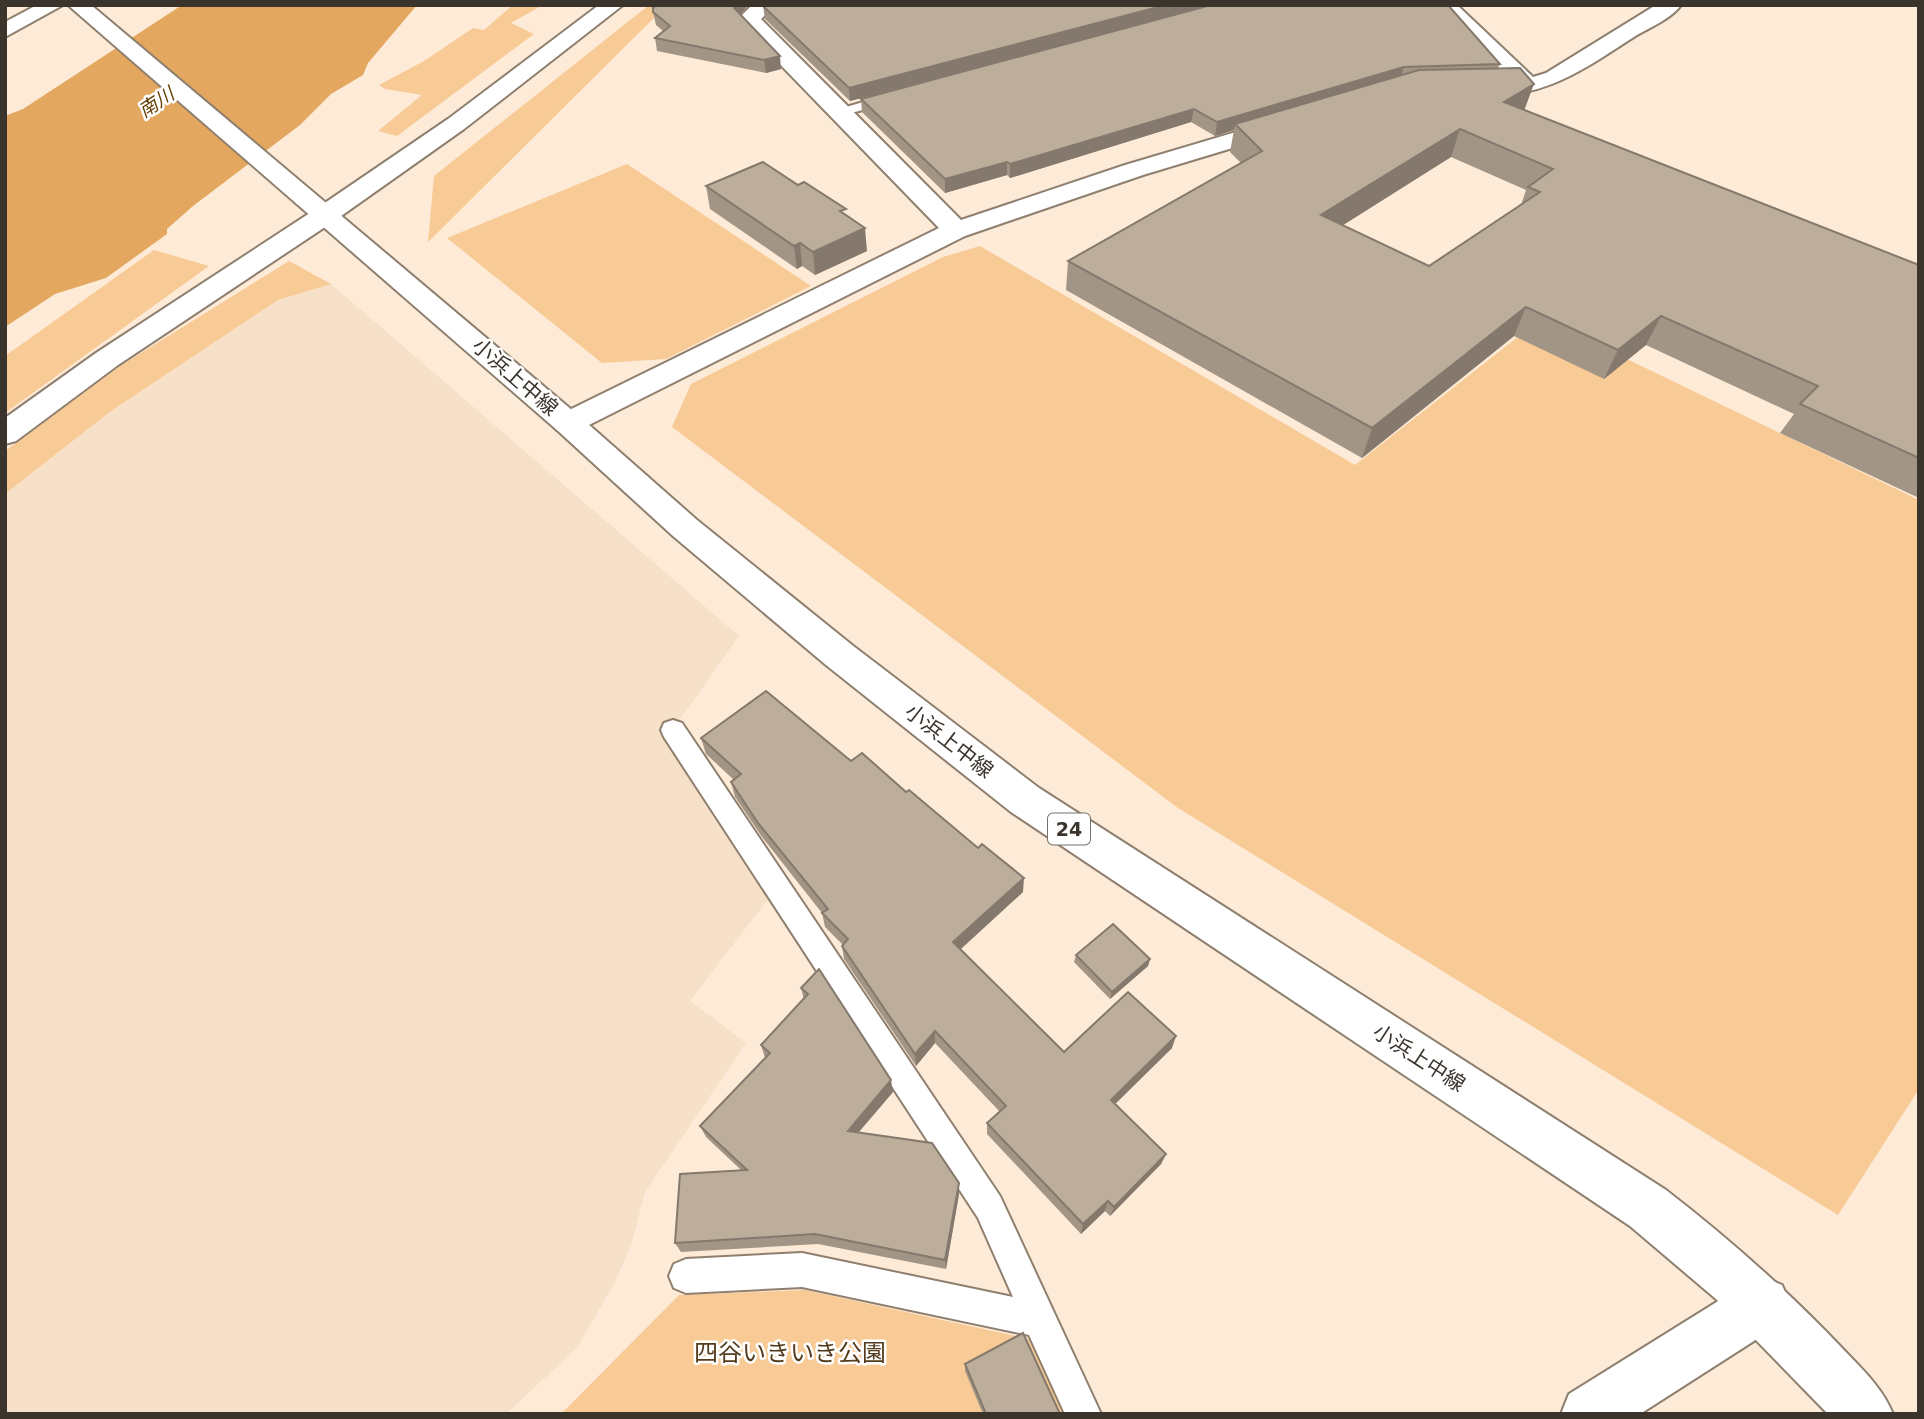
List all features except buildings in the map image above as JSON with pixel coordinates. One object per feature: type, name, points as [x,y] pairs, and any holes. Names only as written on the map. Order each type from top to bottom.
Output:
[{"type":"street","points":[[5,31],[53,5]]},
{"type":"street","name":"小浜上中線","points":[[78,5],[568,423],[685,528],[1025,800],[1648,1208],[1710,1255],[1763,1304],[1865,1414]]},
{"type":"street","points":[[5,434],[315,206],[456,124],[613,5]]},
{"type":"street","points":[[765,5],[749,19],[837,112],[956,230]]},
{"type":"street","points":[[1445,5],[1528,85]]},
{"type":"street","points":[[1462,87],[1528,85],[1554,78],[1671,5]]},
{"type":"street","points":[[568,423],[956,230],[1134,170],[1305,119]]},
{"type":"street","points":[[1589,1414],[1763,1304]]},
{"type":"lane","points":[[837,112],[905,94]]},
{"type":"lane","points":[[673,730],[989,1206],[1083,1414]]},
{"type":"lane","points":[[686,1276],[802,1270],[1040,1321]]},
{"type":"shaded area","points":[[331,284],[739,636],[679,721],[660,731],[769,898],[690,1001],[746,1043],[645,1192],[631,1246],[615,1282],[577,1348],[506,1414],[5,1414],[5,494],[111,411],[278,300]]},
{"type":"green space","points":[[513,5],[543,5],[511,23],[534,34],[397,136],[378,131],[422,95],[385,89],[379,85],[424,61],[473,28],[484,30]]},
{"type":"green space","points":[[649,5],[667,5],[428,242],[434,176]]},
{"type":"green space","points":[[627,164],[811,286],[666,359],[602,363],[447,238]]},
{"type":"green space","points":[[980,246],[1355,465],[1542,318],[1919,500],[1919,1089],[1838,1215],[1178,808],[672,427],[691,384],[943,257]]},
{"type":"green space","points":[[154,250],[209,266],[5,413],[5,356]]},
{"type":"green space","points":[[289,261],[331,284],[278,300],[111,411],[5,494],[5,451],[120,366]]},
{"type":"green space","name":"四谷いきいき公園","points":[[805,1290],[1030,1339],[1064,1414],[561,1414],[679,1295]]},
{"type":"water","name":"南川","points":[[182,5],[417,5],[368,63],[363,75],[331,94],[300,125],[193,206],[167,229],[167,234],[106,278],[55,294],[5,327],[5,116],[23,109]]}]
